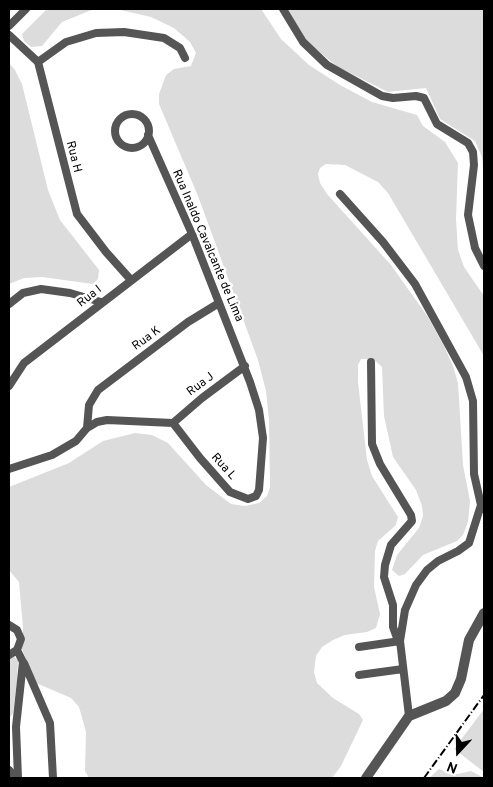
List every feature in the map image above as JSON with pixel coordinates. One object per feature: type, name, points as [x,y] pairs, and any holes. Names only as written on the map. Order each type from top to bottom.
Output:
[{"type":"street","points":[[9,26],[26,9]]},
{"type":"street","points":[[283,9],[303,42],[327,65],[382,96],[393,98],[416,96],[424,98],[437,124],[468,144],[473,152],[474,165],[468,215],[475,248],[484,266]]},
{"type":"street","points":[[9,35],[38,62],[66,42],[96,33],[124,32],[164,38],[180,48],[185,58]]},
{"type":"street","name":"Rua H","points":[[38,62],[77,214],[106,252],[131,280]]},
{"type":"street","name":"Rua Inaldo Cavalcante de Lima","points":[[148,135],[141,145],[129,147],[119,141],[116,126],[123,117],[136,115],[146,121],[148,135],[192,234],[245,366]]},
{"type":"street","points":[[340,194],[383,242],[415,284],[466,377],[473,401],[474,474],[482,507],[469,543],[433,564],[416,585],[405,610],[399,641]]},
{"type":"street","name":"Rua I","points":[[9,386],[24,363],[192,234]]},
{"type":"street","points":[[9,304],[23,293],[41,289],[70,292],[101,302]]},
{"type":"street","name":"Rua K","points":[[89,410],[92,398],[98,390],[138,359],[219,303]]},
{"type":"street","points":[[371,362],[372,444],[380,464],[411,515],[412,521],[391,544],[385,564],[384,577],[393,606],[394,627],[399,641],[409,716]]},
{"type":"street","name":"Rua L","points":[[173,423],[226,488],[243,499],[256,496],[261,482],[262,429],[259,410],[245,366]]},
{"type":"street","name":"Rua J","points":[[173,423],[202,398],[245,366]]},
{"type":"street","points":[[89,410],[96,418],[106,420],[173,423]]},
{"type":"street","points":[[87,428],[89,410]]},
{"type":"street","points":[[9,469],[60,452],[76,441],[87,428],[97,422],[106,420]]},
{"type":"street","points":[[366,778],[409,716],[446,701],[455,693],[461,679],[469,640],[484,613]]},
{"type":"street","points":[[9,616],[9,625],[18,630],[21,642],[17,650],[9,655]]},
{"type":"street","points":[[360,646],[399,641]]},
{"type":"street","points":[[17,650],[50,723],[53,778]]},
{"type":"street","points":[[17,778],[16,727],[24,662]]},
{"type":"street","points":[[358,675],[403,669]]},
{"type":"street","points":[[9,770],[17,778]]},
{"type":"shaded area","points":[[47,9],[94,9],[62,22],[42,46],[31,47],[24,41],[22,34]]},
{"type":"shaded area","points":[[116,9],[261,9],[281,39],[309,65],[340,85],[372,102],[417,115],[423,126],[445,142],[458,163],[456,219],[458,250],[464,267],[484,296],[484,356],[388,193],[378,182],[345,165],[326,164],[320,168],[318,174],[320,183],[327,194],[391,265],[428,317],[444,346],[458,383],[463,465],[470,501],[468,522],[463,535],[457,541],[423,555],[405,574],[399,576],[392,570],[397,555],[419,528],[423,516],[422,506],[416,490],[393,457],[384,416],[382,367],[373,359],[361,359],[358,365],[358,382],[367,460],[372,476],[398,517],[396,525],[378,541],[375,551],[374,587],[380,614],[376,628],[367,632],[345,635],[333,640],[322,647],[316,656],[314,672],[317,683],[333,698],[359,714],[363,720],[341,766],[332,778],[89,778],[85,771],[86,732],[79,707],[71,698],[36,683],[22,649],[23,628],[19,582],[9,570],[9,487],[69,463],[103,441],[135,433],[152,435],[168,443],[206,485],[231,504],[245,506],[259,503],[267,496],[270,487],[269,420],[266,391],[258,360],[198,196],[159,104],[159,94],[166,75],[174,69],[191,66],[196,53],[190,42],[174,28],[151,17]]},
{"type":"shaded area","points":[[287,9],[484,9],[484,176],[482,157],[475,141],[440,119],[426,88],[388,92],[338,67],[306,41]]},
{"type":"shaded area","points":[[9,63],[22,84],[48,190],[60,220],[99,270],[98,279],[93,284],[42,277],[24,278],[9,284]]},
{"type":"shaded area","points":[[14,657],[18,660],[17,681],[13,713],[9,719],[9,658]]},
{"type":"shaded area","points":[[484,709],[484,772],[454,749]]},
{"type":"shaded area","points":[[439,769],[453,775],[471,771],[484,778],[429,778]]},
{"type":"railway","points":[[424,778],[484,695]]}]
